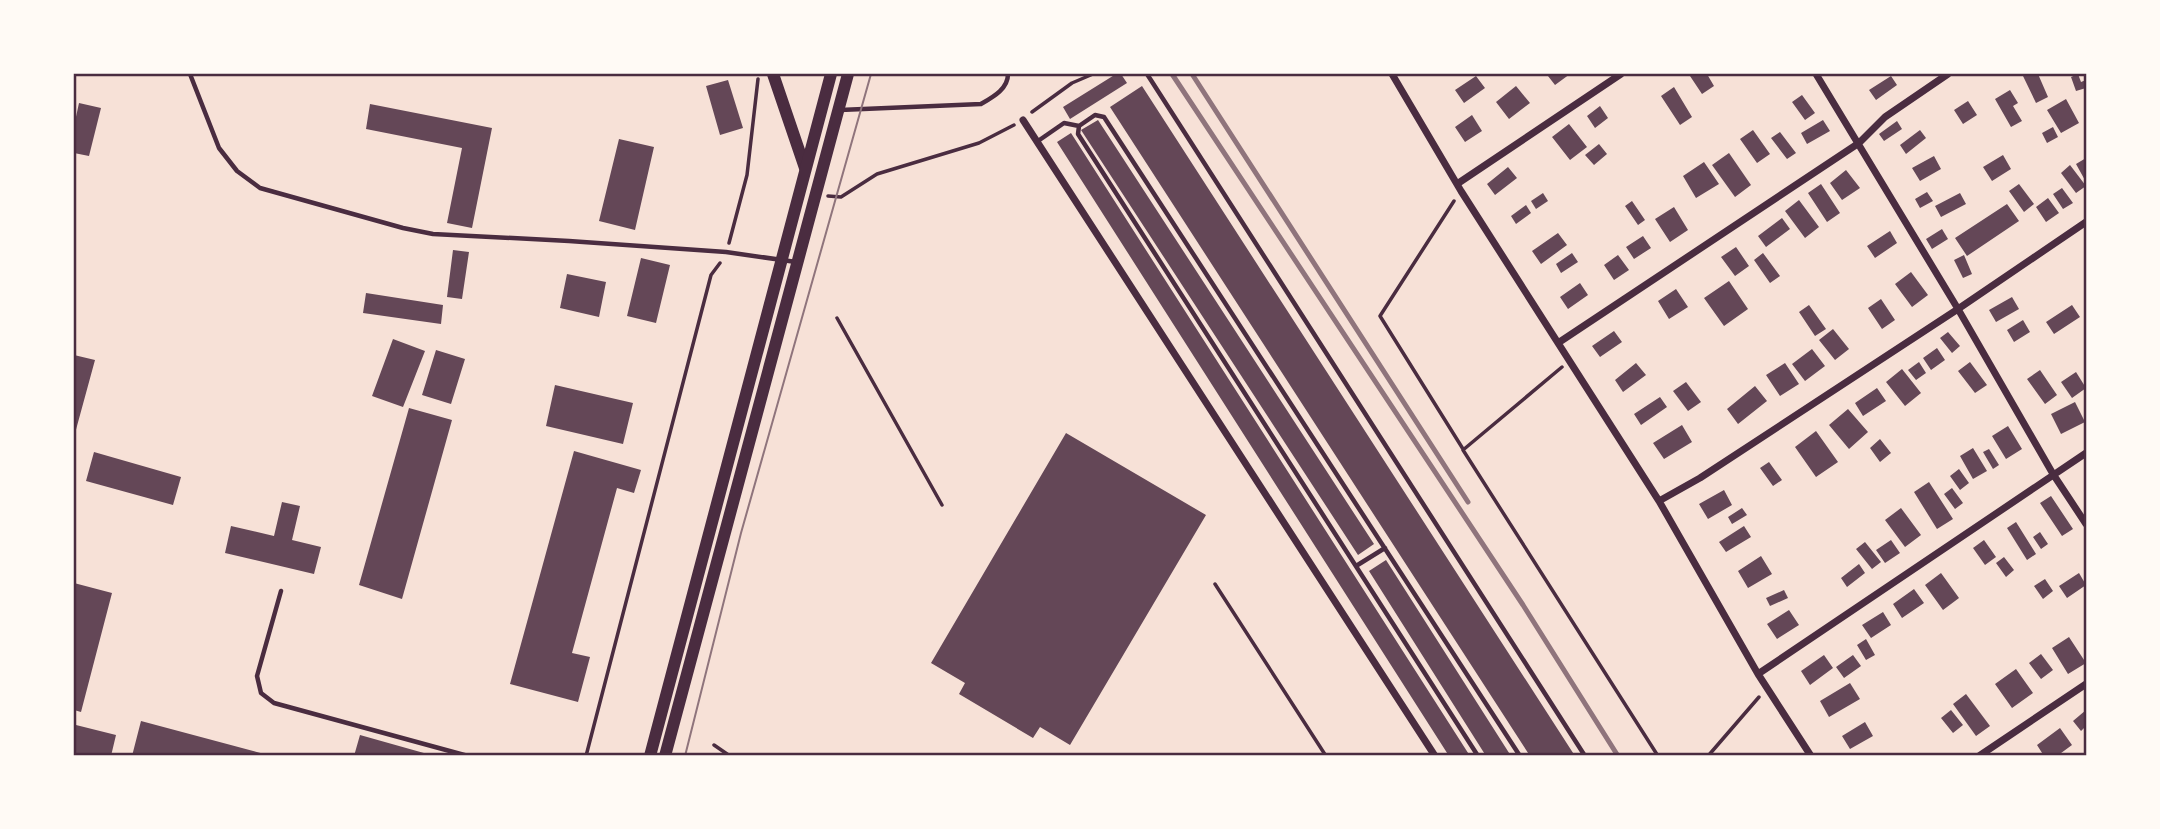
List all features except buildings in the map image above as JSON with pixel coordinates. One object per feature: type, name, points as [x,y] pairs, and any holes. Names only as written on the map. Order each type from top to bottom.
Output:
[{"type":"main road","points":[[773,74],[805,168]]},
{"type":"main road","points":[[650,755],[831,74]]},
{"type":"main road","points":[[665,755],[848,74]]},
{"type":"street","points":[[1392,74],[1459,187],[1659,501],[1758,674],[1811,755]]},
{"type":"street","points":[[1459,187],[1621,74]]},
{"type":"street","points":[[1816,74],[1958,309],[2053,474],[2087,523]]},
{"type":"street","points":[[1558,343],[1858,143],[1885,117],[1948,74]]},
{"type":"street","points":[[1023,120],[1435,755]]},
{"type":"street","points":[[805,168],[815,194]]},
{"type":"street","points":[[1659,501],[1700,478],[2087,222]]},
{"type":"street","points":[[1758,674],[2087,453]]},
{"type":"street","points":[[1979,755],[2087,684]]},
{"type":"lane","points":[[190,74],[219,148],[237,171],[260,187],[433,234],[726,252],[797,262]]},
{"type":"lane","points":[[838,110],[981,104],[997,95],[1008,80],[1008,74]]},
{"type":"lane","points":[[1147,74],[1586,755]]},
{"type":"lane","points":[[1038,141],[1064,123],[1079,126],[1095,115],[1104,117],[1520,755]]},
{"type":"lane","points":[[1079,126],[1078,134],[1478,755]]},
{"type":"lane","points":[[1356,566],[1385,548]]},
{"type":"lane","points":[[281,591],[257,676],[261,693],[274,703],[468,755]]},
{"type":"path","points":[[586,755],[711,275],[726,252],[747,175],[759,74]]},
{"type":"path","points":[[815,194],[841,197],[877,174],[979,143],[1023,120],[1054,94],[1093,74]]},
{"type":"path","points":[[1459,187],[1380,316],[1658,755]]},
{"type":"path","points":[[837,318],[942,505]]},
{"type":"path","points":[[1463,450],[1570,361]]},
{"type":"path","points":[[1215,584],[1326,755]]},
{"type":"path","points":[[1709,755],[1768,688]]},
{"type":"path","points":[[714,745],[730,755]]},
{"type":"tram line","points":[[685,756],[741,533],[871,74]]},
{"type":"railway","points":[[1172,74],[1523,605],[1618,756]]},
{"type":"railway","points":[[1192,74],[1468,502]]}]
